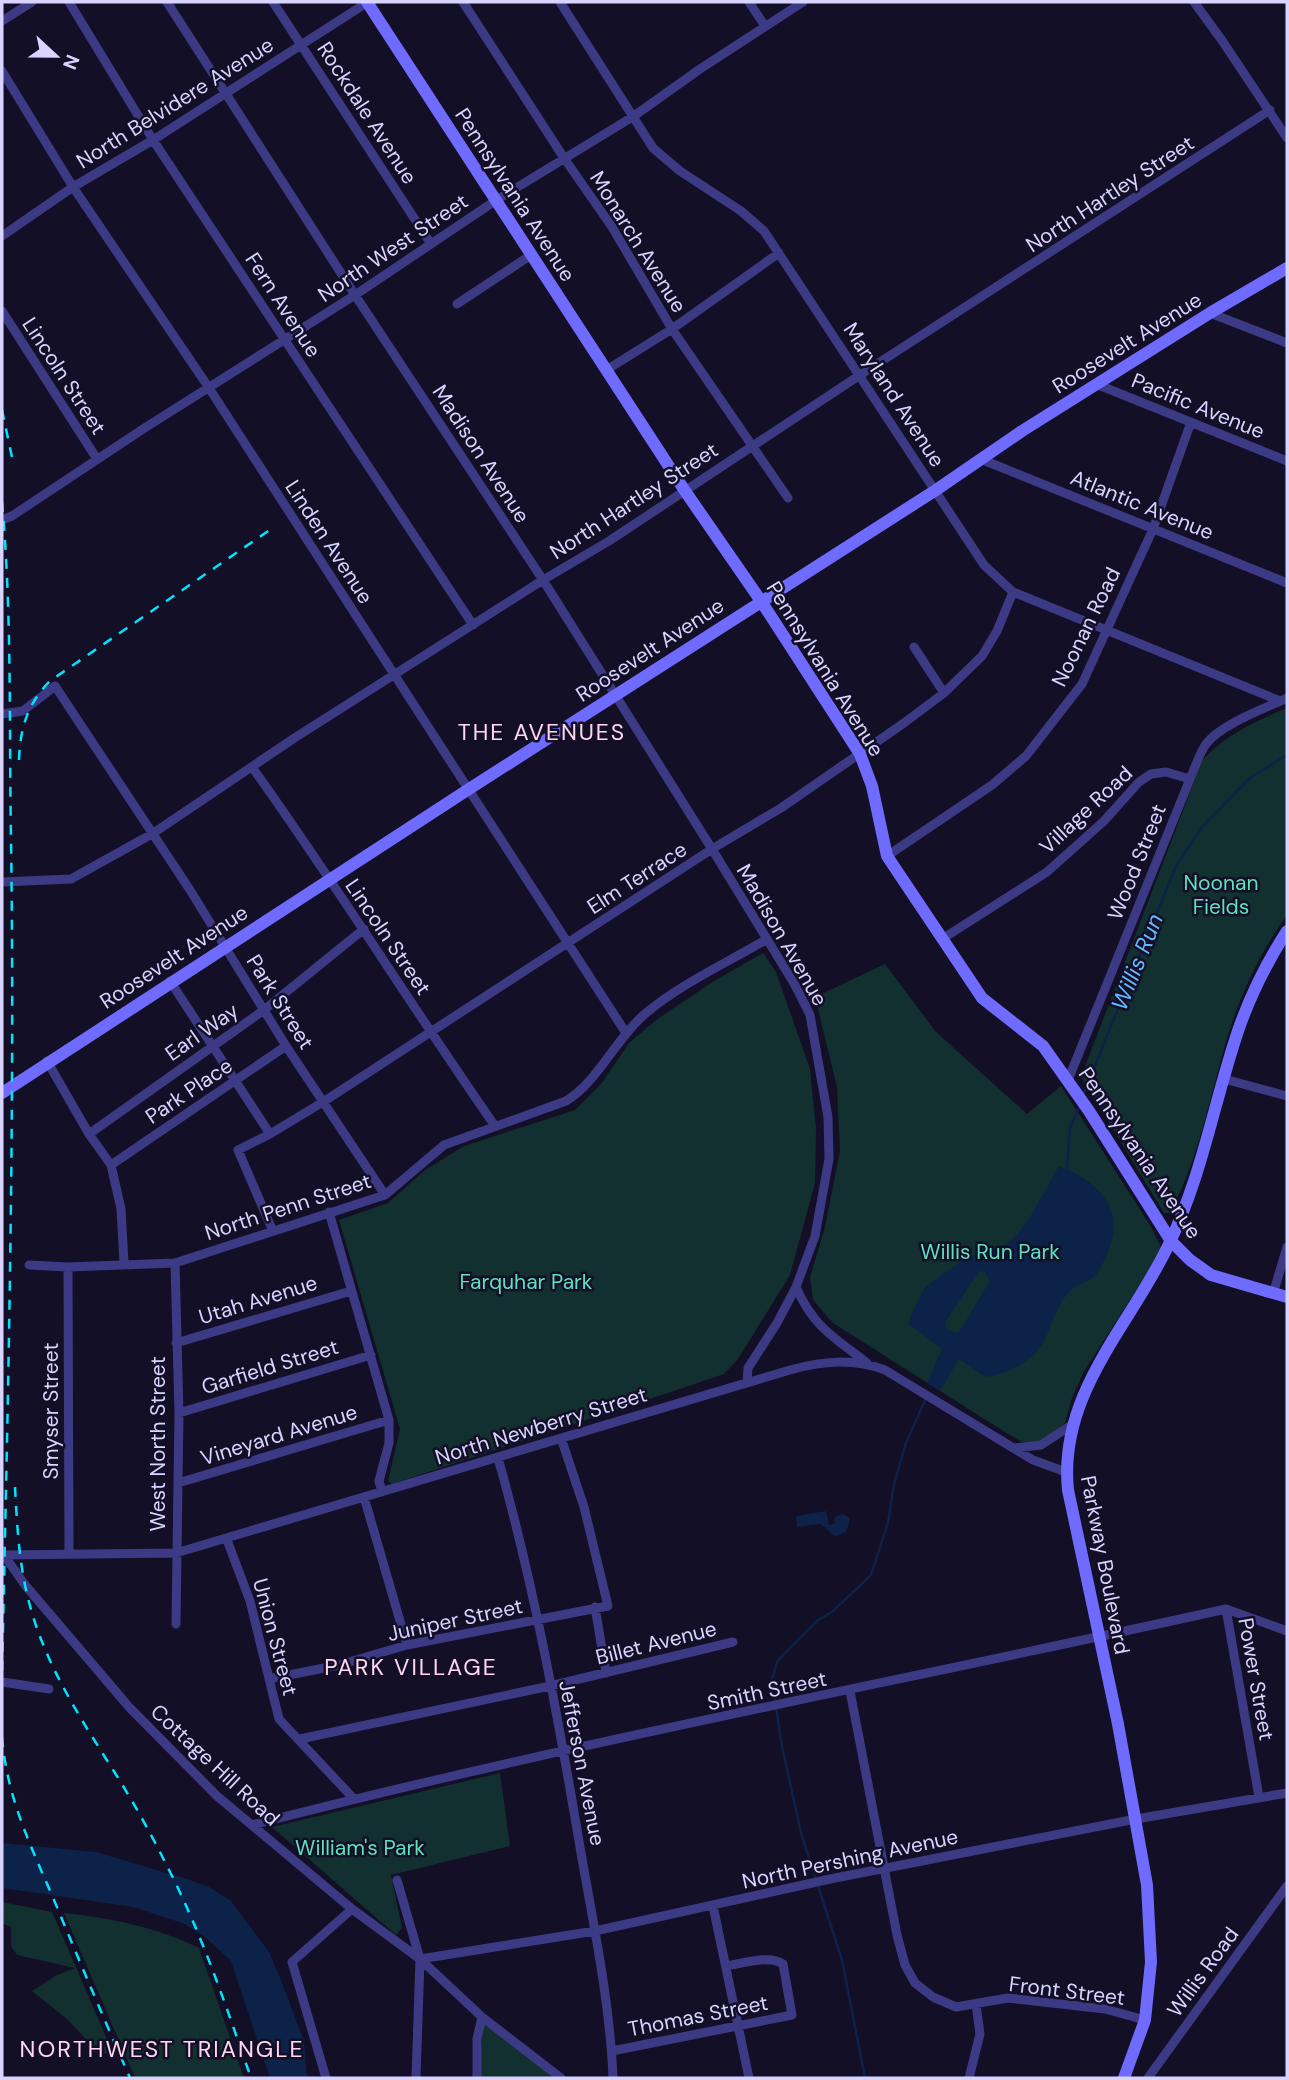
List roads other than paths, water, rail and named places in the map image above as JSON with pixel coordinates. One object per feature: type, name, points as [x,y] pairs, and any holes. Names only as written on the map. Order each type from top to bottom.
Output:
[{"type":"street","points":[[2,21],[32,2]]},
{"type":"street","name":"Fern Avenue","points":[[69,2],[153,140],[472,625]]},
{"type":"street","name":"Madison Avenue","points":[[167,2],[355,295],[543,580],[712,849],[795,985],[810,1015],[828,1117],[829,1158],[815,1236],[796,1287],[748,1368],[747,1383]]},
{"type":"street","name":"Rockdale Avenue","points":[[273,2],[431,244]]},
{"type":"street","name":"North Belvidere Avenue","points":[[2,236],[73,187],[153,140],[367,2]]},
{"type":"street","name":"Pennsylvania Avenue","points":[[367,2],[685,491],[761,601],[860,754],[872,786],[887,856],[982,998],[1043,1046],[1089,1111],[1171,1241],[1190,1260],[1211,1275],[1287,1297]]},
{"type":"street","name":"Monarch Avenue","points":[[463,2],[612,227],[671,329],[789,498]]},
{"type":"street","name":"Maryland Avenue","points":[[561,2],[653,148],[680,171],[741,211],[764,231],[984,565],[1013,592],[1284,700]]},
{"type":"street","points":[[749,2],[765,26]]},
{"type":"street","name":"North West Street","points":[[2,520],[285,341],[495,201],[634,116],[803,2]]},
{"type":"street","points":[[1194,2],[1287,138]]},
{"type":"street","name":"Linden Avenue","points":[[2,71],[73,187],[209,388],[626,1033]]},
{"type":"street","name":"North Hartley Street","points":[[2,882],[71,879],[152,834],[394,674],[609,541],[1270,110]]},
{"type":"street","points":[[608,369],[671,329],[779,253]]},
{"type":"street","points":[[457,304],[531,255]]},
{"type":"street","name":"Roosevelt Avenue","points":[[2,1093],[170,981],[936,491],[1018,433],[1287,268]]},
{"type":"street","name":"Lincoln Street","points":[[2,312],[97,459]]},
{"type":"street","points":[[1210,313],[1287,343]]},
{"type":"street","name":"Pacific Avenue","points":[[1096,384],[1287,461]]},
{"type":"street","name":"Noonan Road","points":[[887,856],[992,785],[1026,756],[1082,684],[1153,528],[1191,422]]},
{"type":"street","name":"Atlantic Avenue","points":[[983,460],[1287,583]]},
{"type":"street","name":"Elm Terrace","points":[[272,1229],[239,1150],[270,1135],[323,1102],[712,849],[780,808],[944,694],[982,656],[997,631],[1013,592]]},
{"type":"street","points":[[914,648],[944,694]]},
{"type":"street","name":"Park Street","points":[[2,714],[23,711],[55,686],[385,1195]]},
{"type":"street","name":"Wood Street","points":[[1071,1085],[1190,779],[1207,743],[1243,719],[1284,700]]},
{"type":"street","name":"Lincoln Street","points":[[252,767],[495,1126]]},
{"type":"street","name":"Village Road","points":[[942,939],[1047,872],[1104,821],[1139,782],[1151,774],[1166,772],[1190,779]]},
{"type":"street","name":"Earl Way","points":[[89,1134],[264,1010],[364,929]]},
{"type":"street","name":"Parkway Boulevard","points":[[1124,2078],[1145,2020],[1152,1962],[1147,1885],[1066,1472],[1073,1424],[1091,1376],[1138,1302],[1171,1241],[1205,1149],[1246,1009],[1287,931]]},
{"type":"street","name":"North Penn Street","points":[[29,1265],[68,1267],[174,1262],[385,1195],[444,1145],[576,1095],[626,1033],[648,1011],[705,974],[767,939]]},
{"type":"street","points":[[170,981],[270,1135]]},
{"type":"street","name":"Park Place","points":[[111,1165],[286,1046]]},
{"type":"street","points":[[47,1061],[89,1134],[111,1165],[121,1209],[124,1263]]},
{"type":"street","points":[[1224,1079],[1287,1096]]},
{"type":"street","points":[[329,1212],[389,1420],[389,1443],[379,1481],[382,1492]]},
{"type":"street","points":[[1273,1294],[1287,1247]]},
{"type":"street","name":"West North Street","points":[[174,1262],[179,1413],[176,1625]]},
{"type":"street","name":"Smyser Street","points":[[68,1267],[69,1554]]},
{"type":"street","points":[[796,1287],[805,1308],[820,1327],[867,1363]]},
{"type":"street","name":"Utah Avenue","points":[[176,1343],[351,1291]]},
{"type":"street","name":"Garfield Street","points":[[179,1413],[371,1355]]},
{"type":"street","name":"North Newberry Street","points":[[3,1555],[176,1553],[829,1361],[867,1363],[885,1370],[1033,1460],[1066,1472]]},
{"type":"street","name":"Vineyard Avenue","points":[[178,1483],[389,1420]]},
{"type":"street","points":[[1014,1448],[1041,1445],[1073,1424]]},
{"type":"street","name":"Juniper Street","points":[[269,1679],[339,1665],[407,1646],[608,1606],[584,1507],[561,1438]]},
{"type":"street","name":"Jefferson Avenue","points":[[498,1458],[516,1521],[564,1751],[595,1931],[612,2051],[613,2078]]},
{"type":"street","points":[[364,1497],[407,1646]]},
{"type":"street","name":"Union Street","points":[[227,1540],[250,1601],[279,1718],[354,1799]]},
{"type":"street","name":"Cottage Hill Road","points":[[3,1555],[40,1604],[129,1707],[183,1763],[352,1909],[420,1959],[482,2017],[561,2078]]},
{"type":"street","points":[[595,1607],[606,1673]]},
{"type":"street","points":[[1226,1609],[1287,1631]]},
{"type":"street","name":"Smith Street","points":[[252,1825],[564,1751],[1226,1609]]},
{"type":"street","name":"Power Street","points":[[1226,1609],[1259,1797]]},
{"type":"street","name":"Billet Avenue","points":[[300,1739],[550,1686],[733,1642]]},
{"type":"street","points":[[2,1682],[49,1689]]},
{"type":"street","name":"Front Street","points":[[850,1691],[905,1965],[915,1983],[933,1997],[956,2007],[1008,1998],[1105,2009],[1145,2020]]},
{"type":"street","name":"North Pershing Avenue","points":[[420,1959],[595,1931],[885,1869],[1136,1819],[1287,1793]]},
{"type":"street","points":[[397,1880],[420,1959],[416,2078]]},
{"type":"street","name":"Willis Road","points":[[1148,2078],[1287,1886]]},
{"type":"street","points":[[713,1906],[749,2078]]},
{"type":"street","points":[[327,2078],[292,1962],[352,1909]]},
{"type":"street","name":"Thomas Street","points":[[612,2051],[792,2015],[783,1964],[779,1961],[769,1959],[726,1966]]},
{"type":"street","points":[[969,2078],[980,2034],[976,2004]]},
{"type":"street","points":[[477,2078],[477,2039],[482,2017]]},
{"type":"water","points":[[1059,1166],[1086,1180],[1105,1198],[1114,1222],[1113,1236],[1101,1267],[1095,1276],[1074,1288],[1064,1298],[1044,1341],[1034,1355],[1011,1370],[986,1377],[959,1359],[940,1391],[927,1383],[942,1349],[909,1324],[925,1287],[965,1259],[1006,1244],[1016,1236]],"holes":[[[979,1271],[985,1272],[990,1281],[961,1329],[958,1333],[947,1330],[945,1322]]]},
{"type":"water","points":[[826,1511],[829,1525],[835,1523],[835,1517],[842,1514],[850,1518],[844,1533],[834,1536],[821,1524],[797,1527],[796,1516]]},
{"type":"water","points":[[2,1843],[96,1852],[187,1879],[209,1887],[231,1901],[269,1952],[279,1975],[304,2041],[307,2078],[270,2078],[231,1961],[205,1937],[185,1924],[133,1907],[2,1888]]},
{"type":"waterway","name":"Willis Run","points":[[1083,1095],[1176,866],[1203,826],[1250,778],[1287,755]]},
{"type":"waterway","name":"Willis Run","points":[[1067,1169],[1070,1128],[1080,1105]]},
{"type":"waterway","points":[[865,2078],[842,1960],[801,1833],[781,1741],[772,1679],[778,1660],[818,1620],[832,1612],[871,1575],[888,1523],[894,1484],[906,1443],[926,1398]]},
{"type":"railway","points":[[2,410],[13,462]]},
{"type":"railway","points":[[2,502],[9,670],[12,943],[10,1256],[2,1675]]},
{"type":"railway","points":[[19,760],[26,718],[50,681],[274,527]]},
{"type":"railway","points":[[15,1487],[23,1574],[44,1648],[65,1691],[136,1807],[180,1892],[213,1970],[251,2078]]},
{"type":"railway","points":[[2,1737],[9,1780],[21,1820],[130,2078]]},
{"type":"district","name":"THE AVENUES","points":[[542,732]]},
{"type":"district","name":"PARK VILLAGE","points":[[411,1667]]},
{"type":"district","name":"NORTHWEST TRIANGLE","points":[[162,2049]]},
{"type":"park label","name":"Noonan Fields","points":[[1221,895]]},
{"type":"park label","name":"Willis Run Park","points":[[990,1252]]},
{"type":"park label","name":"Farquhar Park","points":[[526,1282]]},
{"type":"park label","name":"William's Park","points":[[360,1848]]}]
